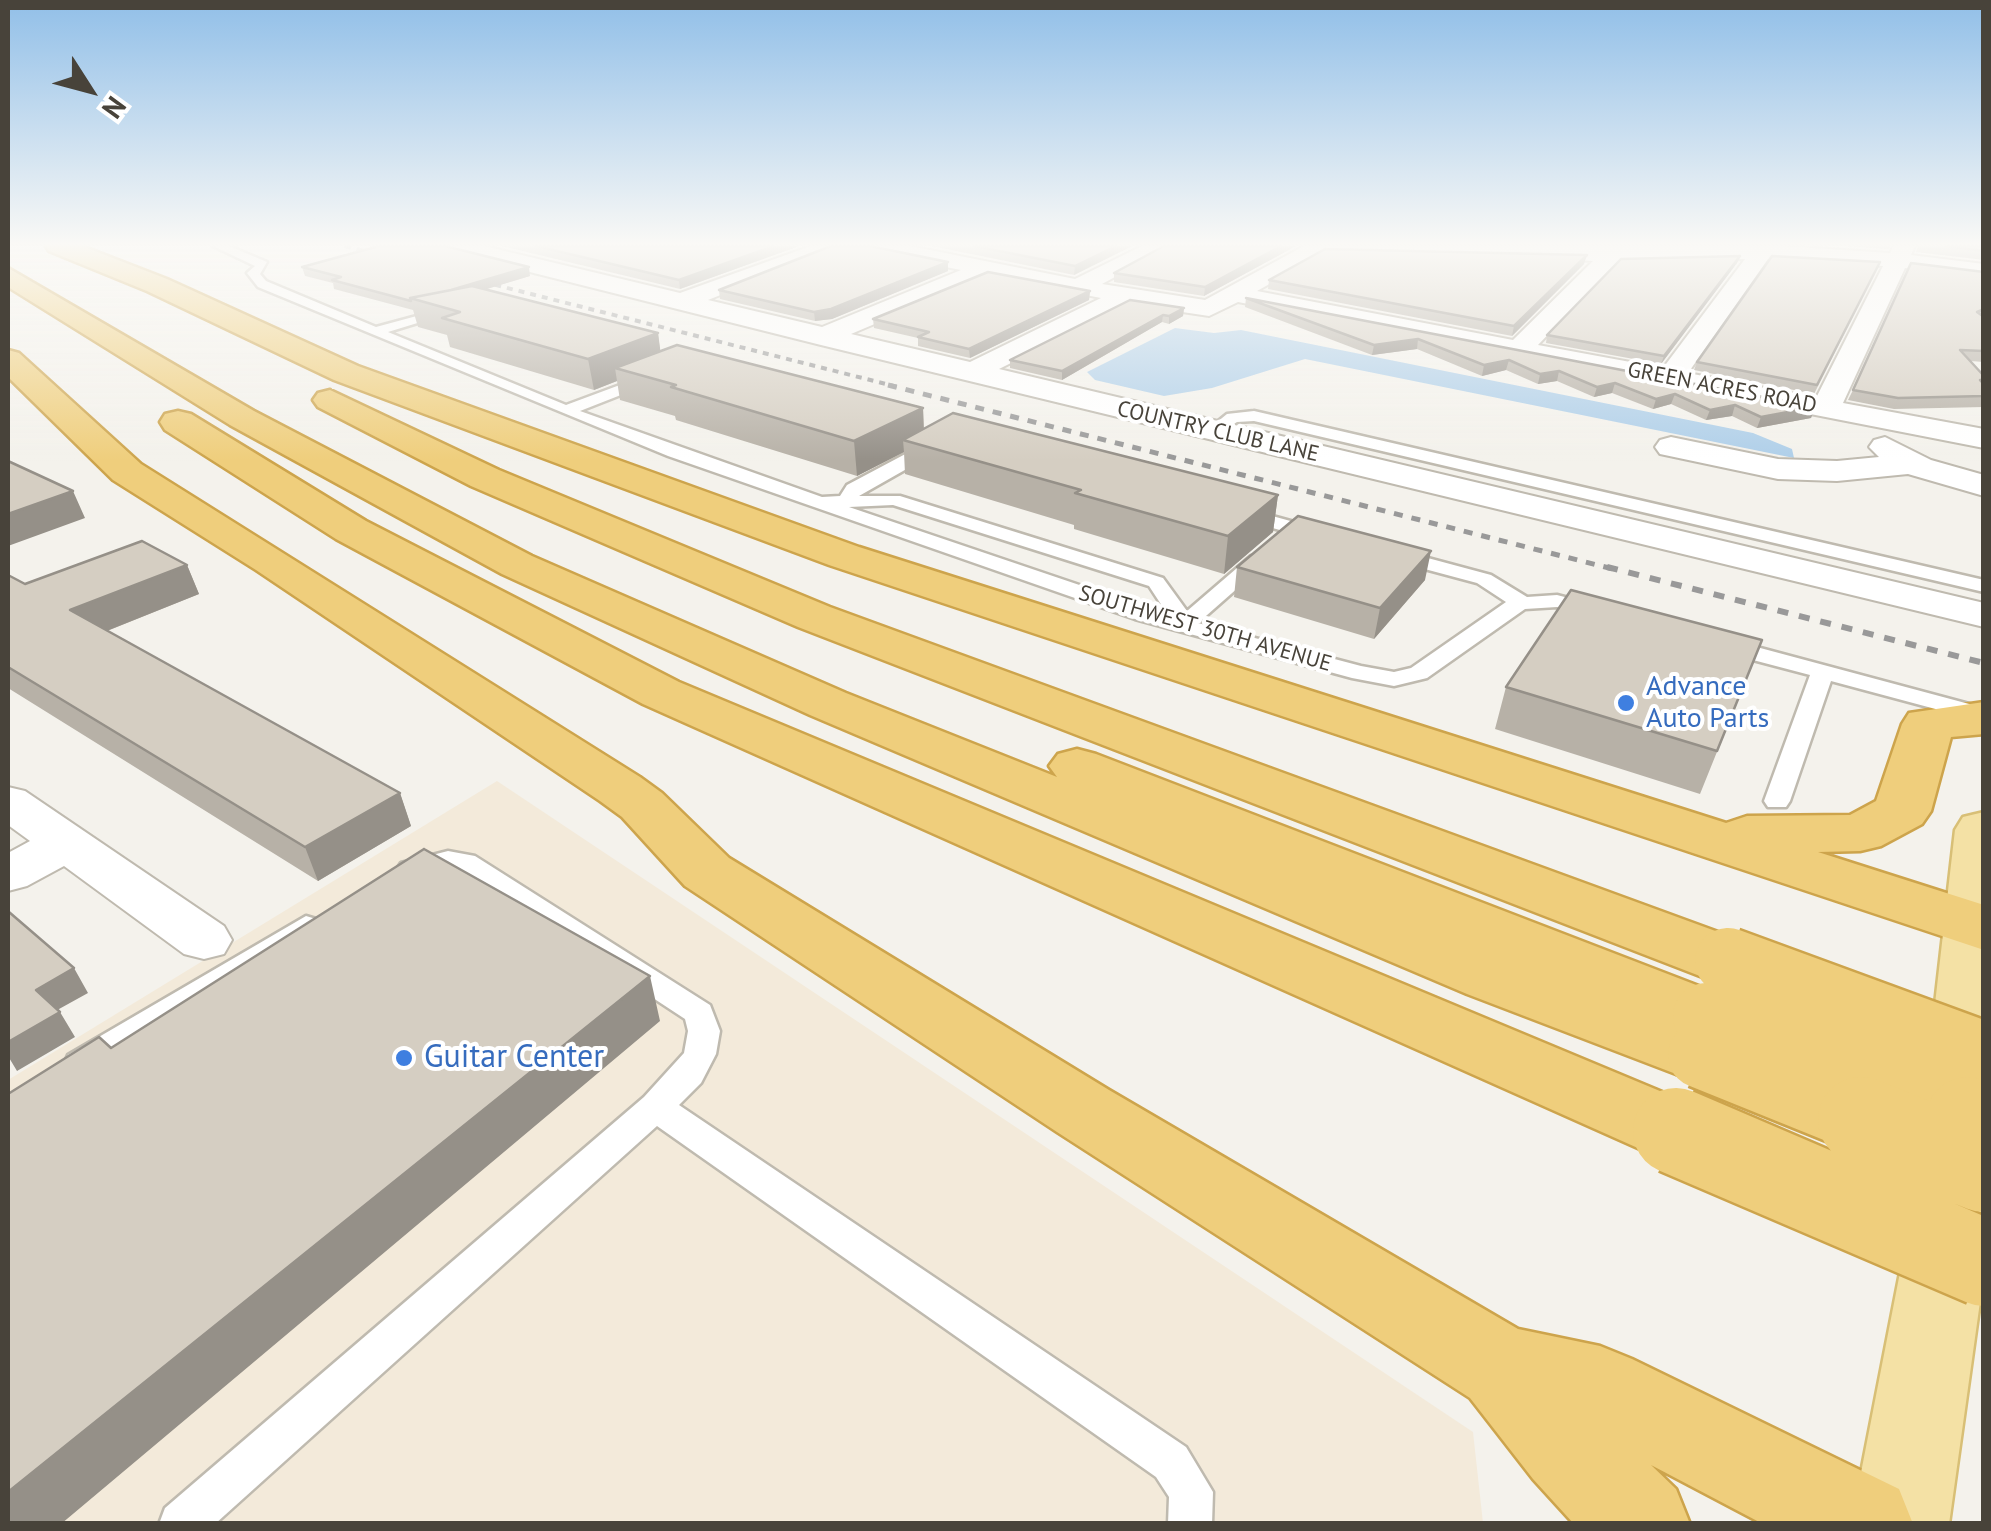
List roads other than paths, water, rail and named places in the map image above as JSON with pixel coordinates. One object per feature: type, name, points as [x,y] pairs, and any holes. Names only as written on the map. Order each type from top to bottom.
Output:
[{"type":"highway","points":[[18,317],[350,530],[662,693],[1984,1263]]},
{"type":"highway","points":[[76,317],[242,418],[517,565],[828,704],[1492,977],[1984,1056]]},
{"type":"highway","points":[[120,317],[418,484],[618,579],[769,643],[1712,1011],[1984,1170]]},
{"type":"highway","points":[[183,317],[307,388],[486,478],[1984,1126]]},
{"type":"highway","points":[[227,317],[346,373],[844,556],[1980,926]]},
{"type":"highway","points":[[8,360],[127,472],[271,561],[620,789],[642,805],[706,872],[1068,1101],[1502,1368],[1600,1390],[1864,1524]]},
{"type":"highway","points":[[1704,836],[1860,833],[1902,811],[1928,724],[1984,716]]},
{"type":"highway","points":[[1502,1368],[1566,1446],[1641,1524]]},
{"type":"main road","points":[[1900,1524],[1950,1230],[1980,926],[1984,830]]},
{"type":"street","name":"COUNTRY CLUB LANE","points":[[741,317],[1214,431],[1569,502],[1984,615]]},
{"type":"street","points":[[821,337],[863,317]]},
{"type":"street","points":[[970,373],[1083,317]]},
{"type":"street","name":"GREEN ACRES ROAD","points":[[1355,317],[1984,439]]},
{"type":"street","points":[[1519,349],[1550,317]]},
{"type":"street","points":[[1670,378],[1714,317]]},
{"type":"street","points":[[1826,408],[1870,317]]},
{"type":"street","points":[[1864,416],[1879,444],[1913,464],[1984,486]]},
{"type":"street","points":[[1671,446],[1778,469],[1837,472],[1913,464]]},
{"type":"street","points":[[8,802],[204,940]]},
{"type":"street","points":[[8,874],[67,843]]},
{"type":"lane","name":"SOUTHWEST 30TH AVENUE","points":[[339,317],[566,411],[815,504],[1142,616],[1360,673],[1394,679],[1419,673],[1511,607],[1523,603]]},
{"type":"lane","points":[[373,332],[422,317]]},
{"type":"lane","points":[[566,411],[664,374]]},
{"type":"lane","points":[[848,499],[853,488],[952,437],[917,430]]},
{"type":"lane","points":[[815,504],[848,499],[894,500],[1156,582],[1170,598],[1183,625],[1295,528]]},
{"type":"lane","points":[[1569,502],[1984,586]]},
{"type":"lane","points":[[1222,508],[1333,538]]},
{"type":"lane","points":[[1370,548],[1484,579],[1523,603],[1557,602],[1615,616]]},
{"type":"lane","points":[[1709,642],[1984,716]]},
{"type":"lane","points":[[1777,800],[1823,672]]},
{"type":"lane","points":[[181,1524],[656,1107],[688,1074],[700,1054],[704,1031],[698,1013],[465,862],[426,863],[389,880]]},
{"type":"lane","points":[[56,1078],[337,909]]},
{"type":"lane","points":[[656,1107],[1171,1462],[1191,1492],[1190,1524]]},
{"type":"water","points":[[1175,328],[1214,333],[1241,330],[1753,433],[1792,449],[1794,458],[1305,359],[1212,388],[1164,396],[1095,380],[1087,372]]},
{"type":"railway","points":[[624,317],[898,387]]},
{"type":"railway","points":[[888,385],[1617,570]]},
{"type":"railway","points":[[1607,567],[1984,663]]},
{"type":"place","name":"Advance Auto Parts","points":[[1626,703]]},
{"type":"place","name":"Guitar Center","points":[[404,1058]]}]
